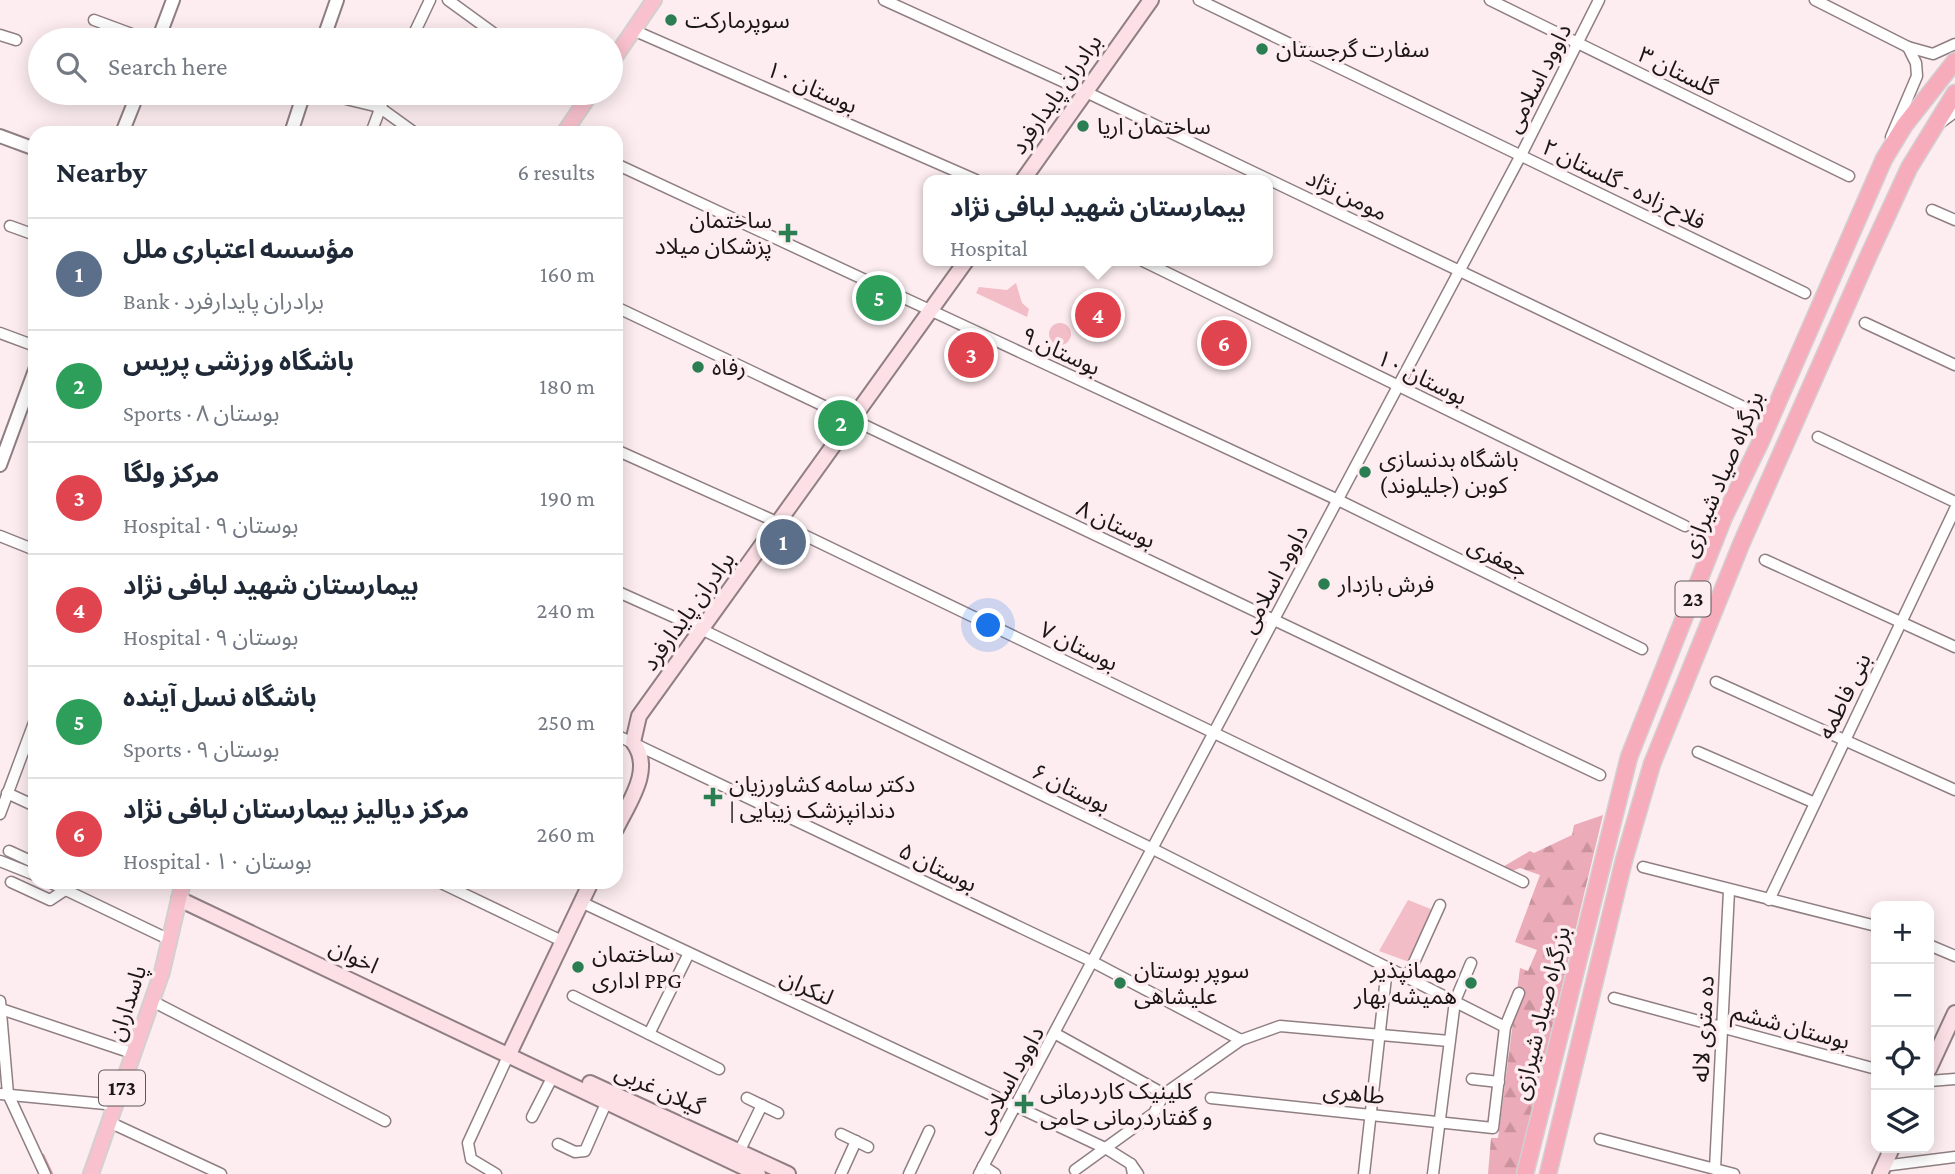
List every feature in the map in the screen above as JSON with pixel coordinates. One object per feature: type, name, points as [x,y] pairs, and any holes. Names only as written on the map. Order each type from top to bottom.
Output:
[{"type":"highway","name":"بزرگراه صیاد شیرازی","points":[[1525,1174],[1629,757],[1724,517],[1760,443],[1884,159],[1903,126],[1955,61]]},
{"type":"highway","name":"بزرگراه صیاد شیرازی","points":[[1548,1174],[1624,860],[1652,764],[1783,448],[1909,168],[1955,93]]},
{"type":"main road","points":[[623,45],[654,0]]},
{"type":"main road","name":"برادران پایدارفرد","points":[[1027,175],[1151,0]]},
{"type":"main road","points":[[568,126],[579,105]]},
{"type":"main road","name":"برادران پایدارفرد","points":[[633,742],[639,716],[962,266]]},
{"type":"main road","points":[[623,809],[642,773],[640,752],[633,742]]},
{"type":"main road","name":"پاسداران","points":[[93,1173],[152,1001],[181,889]]},
{"type":"main road","points":[[510,1051],[587,889]]},
{"type":"main road","name":"اخوان","points":[[179,899],[510,1051]]},
{"type":"main road","points":[[1934,1058],[1955,1013]]},
{"type":"main road","name":"گیلان غربی","points":[[510,1051],[553,1076],[743,1161]]},
{"type":"main road","name":"گیلان غربی","points":[[510,1051],[763,1171],[788,1174]]},
{"type":"main road","points":[[1881,1170],[1890,1153]]},
{"type":"street","points":[[162,28],[173,0]]},
{"type":"street","points":[[327,28],[337,0]]},
{"type":"street","points":[[417,28],[430,0]]},
{"type":"street","points":[[448,0],[486,28]]},
{"type":"street","name":"مومن نژاد","points":[[884,0],[1259,175]]},
{"type":"street","name":"فلاح زاده - گلستان ۲","points":[[1199,0],[1805,293]]},
{"type":"street","name":"گلستان ۳","points":[[1490,0],[1849,176]]},
{"type":"street","name":"داوود اسلامی","points":[[981,1170],[1056,1034],[1151,848],[1215,733],[1460,271],[1599,0]]},
{"type":"street","points":[[1815,0],[1908,47],[1933,54],[1955,44]]},
{"type":"street","points":[[94,20],[116,28]]},
{"type":"street","name":"بوستان ۱۰","points":[[633,30],[965,175]]},
{"type":"street","points":[[0,35],[16,40]]},
{"type":"street","points":[[1884,159],[1897,119],[1917,76],[1916,63],[1908,47]]},
{"type":"street","points":[[125,126],[133,105]]},
{"type":"street","points":[[293,126],[297,105]]},
{"type":"street","points":[[371,105],[379,107],[405,126]]},
{"type":"street","points":[[373,126],[379,107]]},
{"type":"street","points":[[1934,127],[1955,112]]},
{"type":"street","points":[[0,136],[28,146]]},
{"type":"street","name":"بوستان ۹","points":[[623,167],[1338,500]]},
{"type":"street","name":"مومن نژاد","points":[[1273,182],[1752,411]]},
{"type":"street","points":[[1932,210],[1955,220]]},
{"type":"street","points":[[10,226],[28,232]]},
{"type":"street","name":"بوستان ۱۰","points":[[1153,266],[1685,526]]},
{"type":"street","name":"بوستان ۸","points":[[623,310],[1601,775]]},
{"type":"street","points":[[1865,323],[1955,365]]},
{"type":"street","points":[[0,333],[28,343]]},
{"type":"street","points":[[0,466],[28,389]]},
{"type":"street","points":[[1818,437],[1955,502]]},
{"type":"street","name":"بوستان ۷","points":[[623,453],[779,523],[1523,882]]},
{"type":"street","name":"جعفری","points":[[1338,500],[1642,649]]},
{"type":"street","name":"بنی فاطمه","points":[[1769,900],[1955,509]]},
{"type":"street","points":[[0,536],[28,547]]},
{"type":"street","points":[[1765,560],[1955,647]]},
{"type":"street","name":"بوستان ۶","points":[[623,594],[703,630],[1151,848],[1505,1027]]},
{"type":"street","points":[[1716,682],[1955,790]]},
{"type":"street","name":"بوستان ۵","points":[[623,737],[1093,962],[1241,1040]]},
{"type":"street","points":[[0,814],[28,739]]},
{"type":"street","points":[[1698,752],[1815,803]]},
{"type":"street","points":[[8,793],[28,803]]},
{"type":"street","points":[[9,851],[28,860]]},
{"type":"street","points":[[0,861],[28,872]]},
{"type":"street","points":[[1643,867],[1729,891],[1871,925]]},
{"type":"street","points":[[11,882],[50,900],[61,889]]},
{"type":"street","points":[[70,889],[170,940]]},
{"type":"street","points":[[454,889],[562,941]]},
{"type":"street","name":"ده متری لاله","points":[[1715,1169],[1729,891]]},
{"type":"street","name":"لنکران","points":[[581,902],[1107,1149],[1134,1171]]},
{"type":"street","points":[[1407,978],[1440,905]]},
{"type":"street","points":[[1934,947],[1955,956]]},
{"type":"street","points":[[649,1034],[689,953]]},
{"type":"street","points":[[1433,1174],[1455,1001],[1471,963]]},
{"type":"street","points":[[1364,1174],[1387,968]]},
{"type":"street","points":[[1472,1079],[1499,1082],[1505,1027],[1518,993]]},
{"type":"street","points":[[573,996],[719,1069]]},
{"type":"street","name":"بوستان ششم","points":[[1614,998],[1871,1068]]},
{"type":"street","points":[[0,1001],[4,1094],[45,1174]]},
{"type":"street","points":[[152,1001],[385,1121]]},
{"type":"street","points":[[1,1009],[135,1055]]},
{"type":"street","points":[[1075,1170],[1154,1113],[1164,1094],[1241,1040],[1280,1026],[1450,1041]]},
{"type":"street","points":[[1056,1034],[1164,1094]]},
{"type":"street","points":[[496,1174],[480,1166],[468,1152],[470,1135],[510,1051]]},
{"type":"street","points":[[532,1117],[553,1076]]},
{"type":"street","points":[[1934,1081],[1955,1079]]},
{"type":"street","name":"طاهری","points":[[1211,1098],[1493,1128],[1499,1082]]},
{"type":"street","points":[[4,1094],[116,1105]]},
{"type":"street","points":[[747,1098],[778,1113]]},
{"type":"street","points":[[558,1144],[575,1152],[585,1151],[607,1101]]},
{"type":"street","points":[[743,1161],[762,1105]]},
{"type":"street","points":[[109,1122],[221,1174]]},
{"type":"street","points":[[909,1174],[929,1131]]},
{"type":"street","points":[[841,1134],[869,1147]]},
{"type":"street","points":[[1600,1139],[1734,1174]]},
{"type":"street","points":[[841,1174],[856,1141]]},
{"type":"street","points":[[1881,1170],[1955,1157]]},
{"type":"street","points":[[981,1170],[995,1174]]},
{"type":"green space","points":[[1603,815],[1517,1174],[1488,1174],[1491,1138],[1498,1138],[1520,968],[1528,971],[1537,950],[1515,942],[1540,875],[1520,868],[1512,871],[1501,868],[1530,851],[1534,853],[1572,835],[1574,825]]},
{"type":"shaded area","points":[[1016,283],[1022,303],[1029,309],[1027,317],[976,293],[979,287],[1007,290]]},
{"type":"shaded area","points":[[1056,323],[1064,323],[1071,330],[1071,338],[1064,345],[1056,345],[1049,338],[1049,330]]},
{"type":"shaded area","points":[[1408,900],[1431,909],[1409,962],[1379,951]]},
{"type":"waterway","points":[[43,1155],[52,1174]]},
{"type":"place","name":"سوپرمارکت","points":[[671,20]]},
{"type":"place","name":"سفارت گرجستان","points":[[1262,49]]},
{"type":"place","name":"ساختمان اریا","points":[[1083,126]]},
{"type":"place","name":"ساختمان پزشکان میلاد","points":[[788,233]]},
{"type":"place","name":"باشگاه نسل آینده","points":[[879,298]]},
{"type":"place","name":"بیمارستان شهید لبافی نژاد","points":[[1098,315]]},
{"type":"place","name":"مرکز دیالیز بیمارستان لبافی نژاد","points":[[1224,343]]},
{"type":"place","name":"مرکز ولگا","points":[[971,355]]},
{"type":"place","name":"رفاه","points":[[698,367]]},
{"type":"place","name":"باشگاه ورزشی پریس","points":[[841,423]]},
{"type":"place","name":"باشگاه بدنسازی کوبن (جلیلوند)","points":[[1365,472]]},
{"type":"place","name":"مؤسسه اعتباری ملل","points":[[783,542]]},
{"type":"place","name":"فرش بازدار","points":[[1324,584]]},
{"type":"place","name":"دکتر سامه کشاورزیان | دندانپزشک زیبایی","points":[[713,797]]},
{"type":"place","name":"ساختمان اداری PPG","points":[[578,967]]},
{"type":"place","name":"سوپر بوستان علیشاهی","points":[[1120,983]]},
{"type":"place","name":"مهمانپذیر همیشه بهار","points":[[1471,983]]},
{"type":"place","name":"کلینیک کاردرمانی و گفتاردرمانی حامی","points":[[1024,1104]]}]
